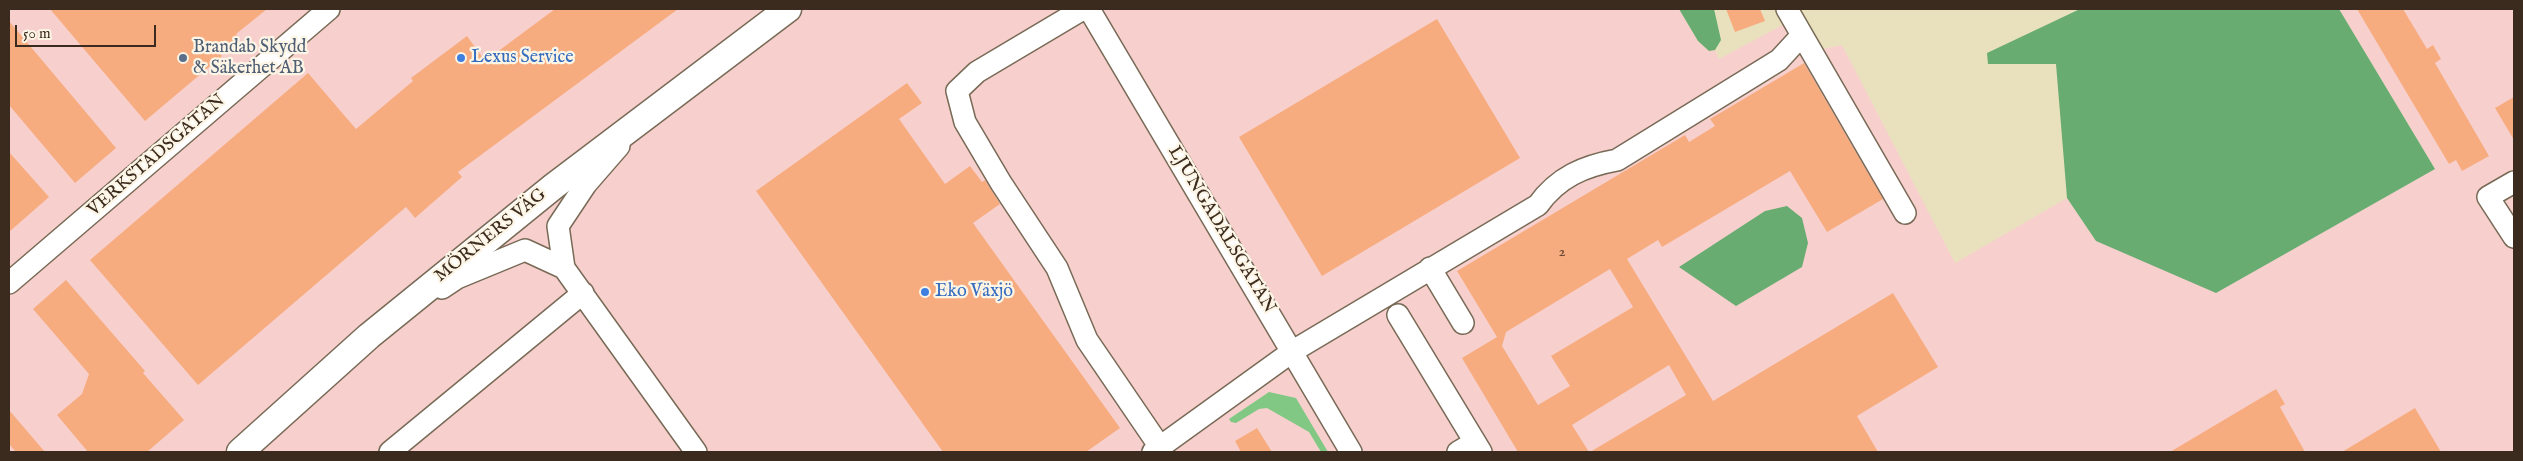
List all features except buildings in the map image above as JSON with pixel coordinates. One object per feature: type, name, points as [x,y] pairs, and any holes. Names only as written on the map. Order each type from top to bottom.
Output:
[{"type":"main road","name":"MÖRNERS VÄG","points":[[240,452],[369,336],[554,186],[788,9]]},
{"type":"main road","name":"MÖRNERS VÄG","points":[[755,35],[796,9]]},
{"type":"street","name":"VERKSTADSGATAN","points":[[9,284],[329,9]]},
{"type":"street","points":[[1083,9],[977,72],[957,91],[965,122],[1001,183],[1057,268],[1086,340],[1157,450],[1293,351],[1538,205],[1549,189],[1588,166],[1617,160],[1779,60],[1802,35]]},
{"type":"street","name":"LJUNGADALSGATAN","points":[[1089,9],[1351,452]]},
{"type":"street","points":[[1787,9],[1905,213]]},
{"type":"street","points":[[564,268],[558,226],[586,184],[644,117]]},
{"type":"street","points":[[2514,182],[2488,197],[2514,237]]},
{"type":"street","points":[[369,336],[457,278],[525,250],[564,268],[696,452]]},
{"type":"street","points":[[1430,268],[1463,323]]},
{"type":"street","points":[[390,452],[583,293]]},
{"type":"street","points":[[1398,315],[1472,449]]},
{"type":"shaded area","points":[[9,9],[1679,9],[1698,41],[1709,51],[1715,50],[1719,59],[1803,14],[1822,49],[1842,45],[1955,263],[2067,198],[2096,241],[2435,169],[2339,9],[2514,9],[2514,452],[9,452]]},
{"type":"green space","points":[[1679,9],[1714,9],[1721,40],[1715,50],[1709,51],[1698,41]]},
{"type":"green space","points":[[2080,9],[2339,9],[2435,169],[2216,293],[2096,241],[2067,198],[2056,64],[1988,64],[1987,53]]},
{"type":"green space","points":[[1787,206],[1802,218],[1808,243],[1802,267],[1736,306],[1679,267],[1765,211]]},
{"type":"green space","points":[[1269,392],[1296,398],[1328,452],[1321,452],[1309,432],[1267,408],[1259,409],[1236,423],[1231,422],[1229,419]]},
{"type":"place","name":"Brandab Skydd & Säkerhet AB","points":[[183,58]]},
{"type":"place","name":"Lexus Service","points":[[461,58]]},
{"type":"place","name":"Eko Växjö","points":[[925,292]]}]
